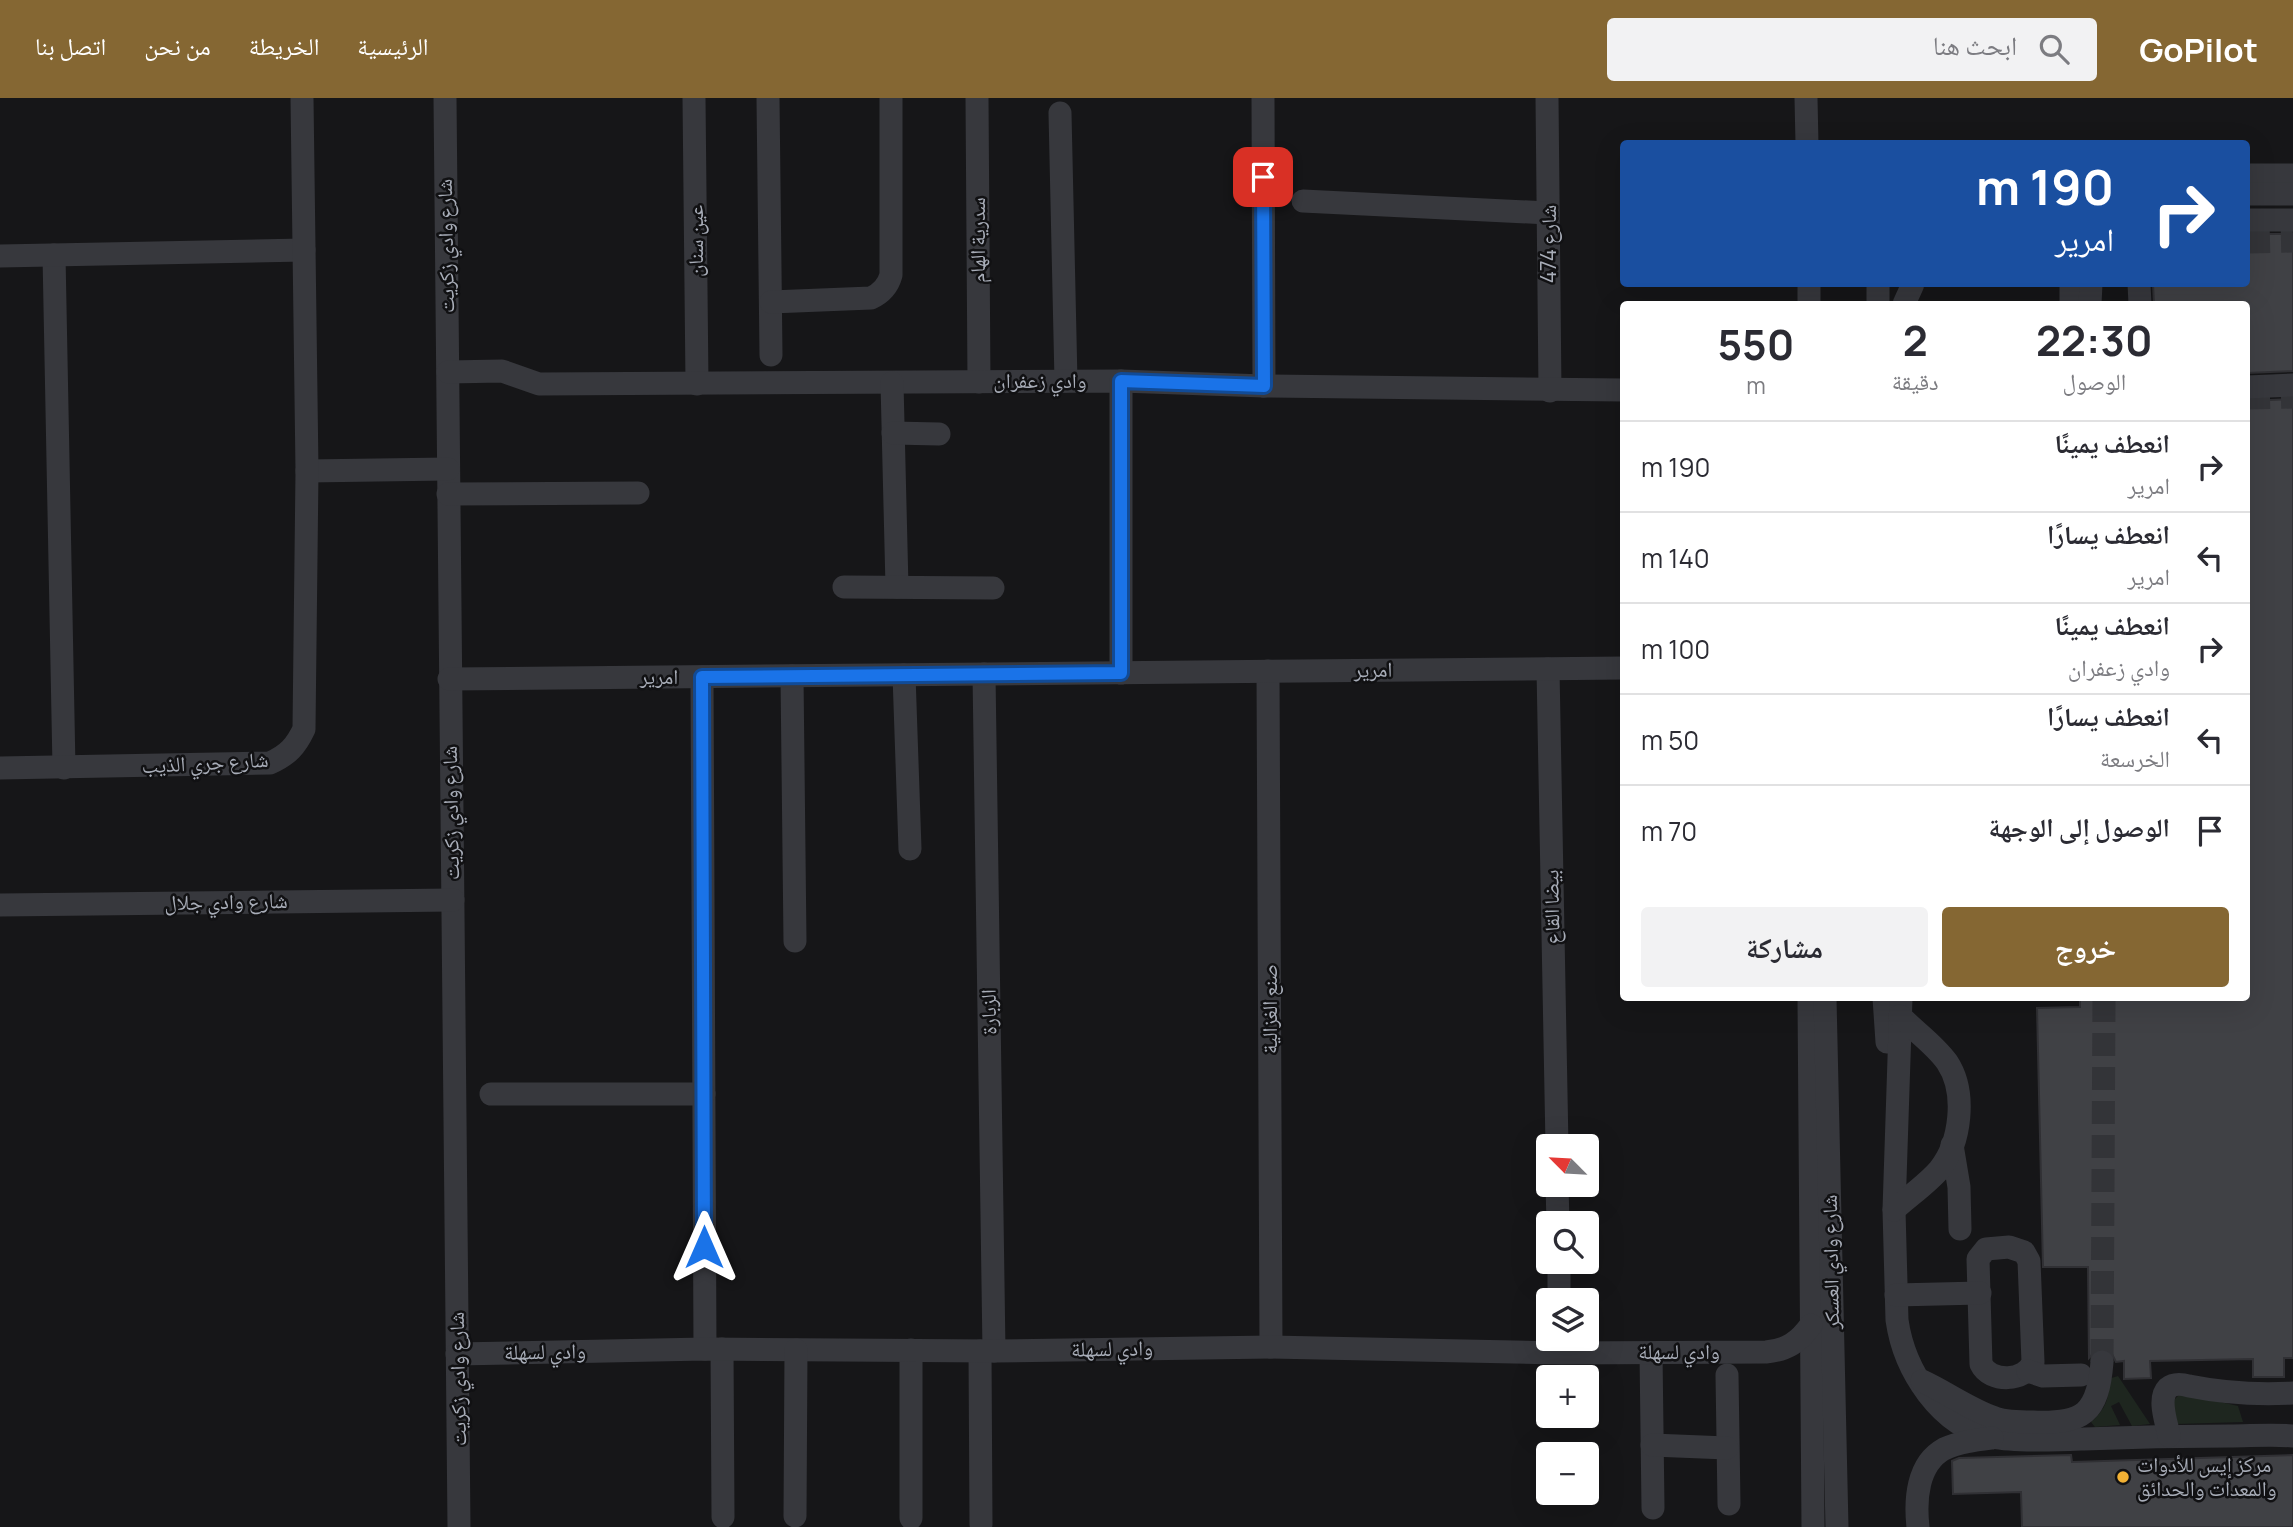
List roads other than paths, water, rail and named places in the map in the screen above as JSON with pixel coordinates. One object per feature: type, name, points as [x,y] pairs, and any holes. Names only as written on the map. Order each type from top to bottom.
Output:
[{"type":"street","name":"شارع جري الذيب","points":[[0,768],[270,763],[285,756],[297,744],[304,729],[307,471],[302,98]]},
{"type":"street","name":"شارع وادي زكريت","points":[[445,98],[459,1527]]},
{"type":"street","name":"عين سنان","points":[[694,98],[697,384]]},
{"type":"street","points":[[768,98],[771,355]]},
{"type":"street","points":[[771,302],[871,298],[889,282],[891,98]]},
{"type":"street","name":"سدرية الهام","points":[[977,98],[979,382]]},
{"type":"street","points":[[1263,98],[1264,386]]},
{"type":"street","name":"شارع 474","points":[[1547,98],[1550,391]]},
{"type":"street","points":[[1806,98],[1807,140]]},
{"type":"street","points":[[1060,113],[1066,381]]},
{"type":"street","points":[[2250,175],[2293,175]]},
{"type":"street","points":[[2250,194],[2293,194]]},
{"type":"street","points":[[1303,201],[1548,213]]},
{"type":"street","points":[[2250,220],[2293,219]]},
{"type":"street","points":[[0,256],[304,250]]},
{"type":"street","points":[[54,255],[64,768]]},
{"type":"street","name":"وادي زعفران","points":[[447,372],[502,371],[539,384],[1121,381],[1264,386],[1620,390]]},
{"type":"street","points":[[1121,381],[1121,673]]},
{"type":"street","points":[[892,383],[897,587]]},
{"type":"street","points":[[2250,387],[2293,384]]},
{"type":"street","points":[[893,433],[939,434]]},
{"type":"street","points":[[307,471],[449,468]]},
{"type":"street","points":[[449,494],[638,493]]},
{"type":"street","points":[[844,587],[993,588]]},
{"type":"street","name":"امرير","points":[[449,679],[1620,668]]},
{"type":"street","name":"بيضا القاع","points":[[1548,669],[1556,1134]]},
{"type":"street","name":"صنع الغزالية","points":[[1268,671],[1272,1347]]},
{"type":"street","name":"الزبارة","points":[[981,1524],[987,1351],[984,674]]},
{"type":"street","points":[[904,675],[910,849]]},
{"type":"street","points":[[792,676],[795,941]]},
{"type":"street","points":[[702,677],[704,1094],[713,1349],[723,1517]]},
{"type":"street","name":"شارع وادي جلال","points":[[0,905],[453,900]]},
{"type":"street","name":"شارع وادي العسكر","points":[[1809,1001],[1813,1527]]},
{"type":"street","name":"شارع وادي العسكر","points":[[1825,1001],[1837,1527]]},
{"type":"street","points":[[1884,1001],[1888,1046],[1899,1067]]},
{"type":"street","points":[[1901,1007],[1894,1210],[1899,1337],[1916,1378],[1931,1398],[1966,1426],[1993,1437]]},
{"type":"street","points":[[1894,1210],[1940,1169],[1952,1145],[1959,1118],[1955,1078],[1938,1052],[1901,1007]]},
{"type":"street","points":[[491,1094],[704,1094]]},
{"type":"street","points":[[1952,1145],[1959,1187],[1960,1229]]},
{"type":"street","points":[[2009,1247],[2024,1252],[2030,1266],[2033,1362],[2028,1371],[2017,1376],[1996,1377],[1987,1373],[1981,1364],[1978,1259],[1986,1249],[2009,1247]]},
{"type":"street","points":[[1896,1296],[1980,1293]]},
{"type":"street","name":"وادي لسهلة","points":[[1599,1349],[1651,1353],[1780,1351],[1803,1337],[1811,1325]]},
{"type":"street","name":"وادي لسهلة","points":[[457,1354],[713,1349],[987,1351],[1536,1346]]},
{"type":"street","points":[[796,1350],[796,1516]]},
{"type":"street","points":[[911,1350],[911,1518]]},
{"type":"street","name":"وادي لسهلة","points":[[1766,1352],[1791,1359],[1811,1376]]},
{"type":"street","points":[[1651,1353],[1653,1507]]},
{"type":"street","points":[[1916,1378],[1997,1419],[2057,1423],[2082,1416],[2091,1407],[2097,1394],[2102,1362]]},
{"type":"street","points":[[2028,1371],[2043,1376],[2081,1375]]},
{"type":"street","points":[[1727,1375],[1729,1504]]},
{"type":"street","points":[[2169,1436],[2163,1399],[2166,1390],[2173,1385],[2231,1393],[2293,1393]]},
{"type":"street","points":[[1919,1527],[1916,1510],[1919,1484],[1924,1470],[1934,1456],[1961,1443],[1993,1437],[2060,1440],[2169,1436],[2293,1436]]},
{"type":"street","points":[[1652,1445],[1727,1448]]},
{"type":"tunnel","points":[[2250,242],[2293,241]]},
{"type":"tunnel","points":[[2250,398],[2293,397]]},
{"type":"tunnel","points":[[2102,1362],[2104,1001]]},
{"type":"place","name":"مركز إيس للأدوات والمعدات والحدائق","points":[[2123,1477]]}]
